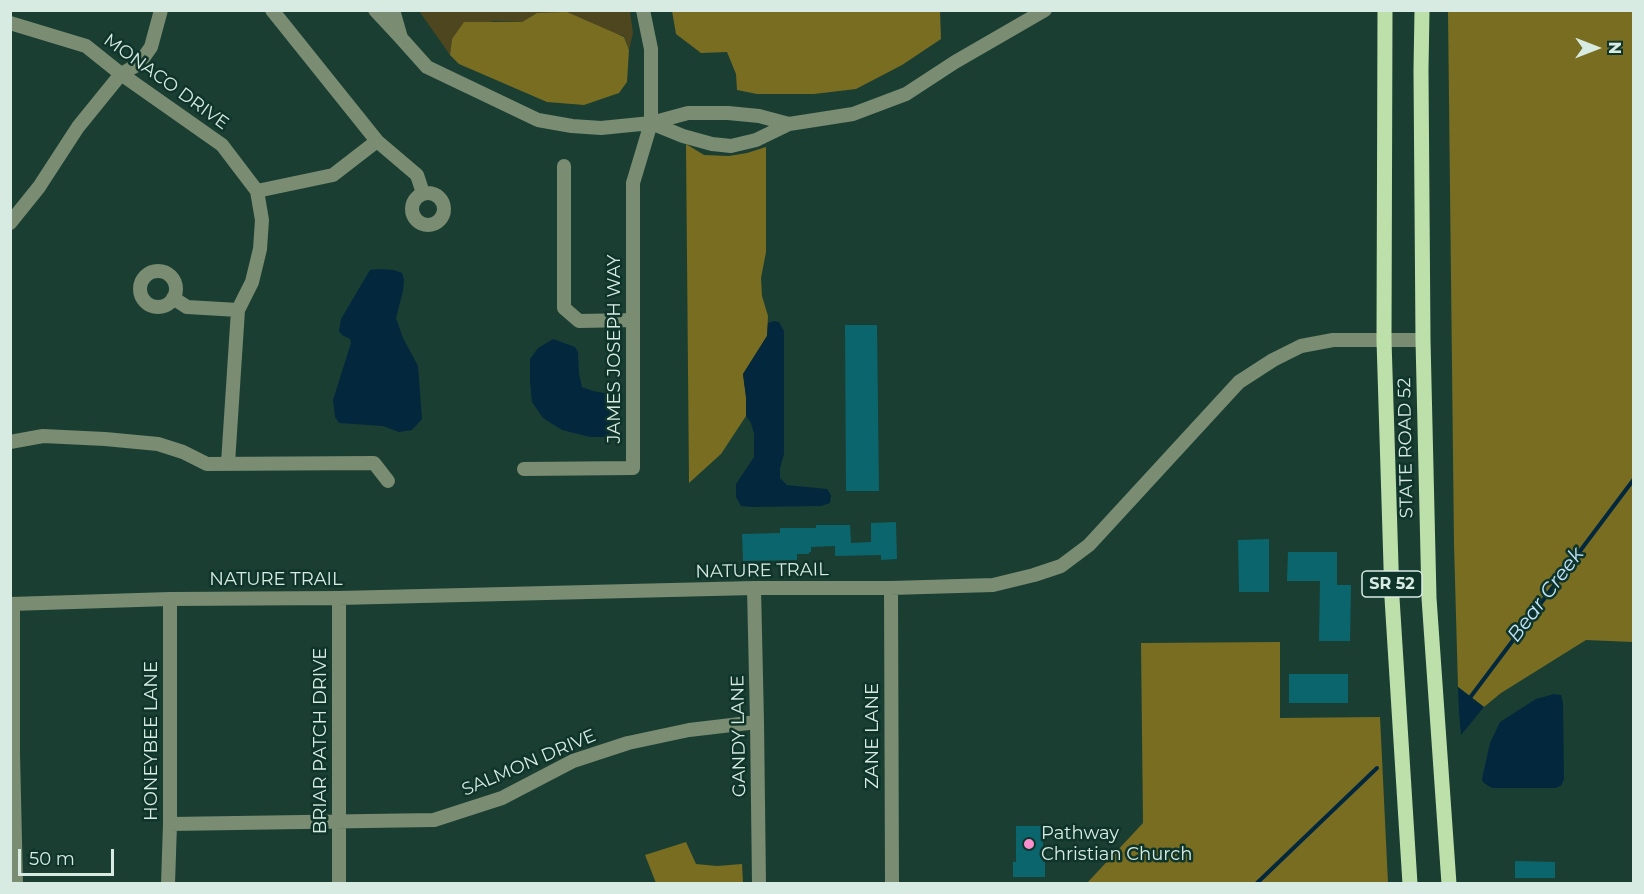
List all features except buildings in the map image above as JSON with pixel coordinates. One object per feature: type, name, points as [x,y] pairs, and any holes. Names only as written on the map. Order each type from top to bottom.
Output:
[{"type":"main road","name":"STATE ROAD 52","points":[[1385,10],[1384,340],[1392,598],[1410,884]]},
{"type":"main road","name":"STATE ROAD 52","points":[[1422,10],[1423,340],[1429,598],[1449,884]]},
{"type":"street","points":[[10,223],[39,188],[78,127],[121,74],[139,64],[151,47],[161,10]]},
{"type":"street","points":[[272,10],[377,141],[417,175],[423,194]]},
{"type":"street","points":[[375,10],[427,67],[538,120],[602,128],[651,123],[688,113],[728,113],[759,116],[789,124]]},
{"type":"street","points":[[393,10],[401,38]]},
{"type":"street","name":"JAMES JOSEPH WAY","points":[[524,469],[633,468],[633,183],[651,123],[651,49],[643,10]]},
{"type":"street","points":[[651,123],[683,136],[712,144],[731,146],[756,140],[789,124],[853,114],[906,94],[955,62],[1045,10]]},
{"type":"street","name":"MONACO DRIVE","points":[[10,23],[86,46],[121,74],[222,145],[257,191],[262,220],[260,249],[252,282],[238,310],[228,463]]},
{"type":"street","points":[[257,191],[333,175],[377,141]]},
{"type":"street","points":[[564,166],[564,308],[579,321],[633,320]]},
{"type":"street","points":[[173,298],[188,306],[238,310]]},
{"type":"street","name":"NATURE TRAIL","points":[[12,604],[170,599],[339,598],[993,585],[1061,566],[1089,545],[1239,382],[1273,360],[1301,346],[1333,340],[1423,340]]},
{"type":"street","points":[[10,442],[43,436],[158,444],[183,452],[207,464],[374,463],[388,481]]},
{"type":"street","name":"GANDY LANE","points":[[754,588],[759,884]]},
{"type":"street","name":"ZANE LANE","points":[[891,588],[892,884]]},
{"type":"street","name":"BRIAR PATCH DRIVE","points":[[339,598],[339,884]]},
{"type":"street","name":"HONEYBEE LANE","points":[[168,884],[170,599]]},
{"type":"street","points":[[12,604],[12,754],[16,884]]},
{"type":"street","name":"SALMON DRIVE","points":[[170,824],[434,820],[502,798],[573,762],[628,742],[689,730],[757,722]]},
{"type":"shaded area","points":[[419,11],[630,11],[633,33],[629,50],[624,36],[537,13],[522,22],[493,21],[452,39],[450,55]]},
{"type":"shaded area","points":[[672,11],[940,11],[941,39],[902,65],[856,89],[814,94],[757,94],[737,90],[736,74],[727,52],[701,53],[676,34]]},
{"type":"shaded area","points":[[1448,11],[1633,11],[1633,642],[1586,640],[1501,693],[1484,707],[1458,687],[1454,544]]},
{"type":"shaded area","points":[[567,12],[624,37],[629,50],[627,82],[619,93],[584,105],[547,102],[459,64],[450,55],[452,39],[464,22],[522,22],[537,13]]},
{"type":"shaded area","points":[[686,144],[704,155],[729,156],[766,147],[766,252],[761,278],[762,296],[768,316],[767,336],[743,374],[746,416],[721,454],[689,483]]},
{"type":"shaded area","points":[[1280,642],[1280,718],[1380,717],[1388,883],[1087,883],[1143,823],[1141,643]]},
{"type":"shaded area","points":[[686,842],[696,864],[717,866],[742,864],[743,883],[656,883],[645,855]]},
{"type":"water","points":[[379,269],[402,273],[404,279],[396,318],[403,338],[418,366],[422,419],[412,430],[399,432],[383,426],[339,423],[335,417],[333,400],[351,343],[350,339],[339,331],[341,319],[370,270]]},
{"type":"water","points":[[779,322],[784,331],[784,454],[780,478],[787,485],[827,489],[831,495],[830,503],[821,506],[741,506],[736,497],[736,484],[754,457],[754,434],[746,416],[743,374],[767,336],[768,323]]},
{"type":"water","points":[[553,339],[575,347],[578,352],[582,387],[615,395],[619,401],[615,430],[605,437],[590,437],[562,430],[543,418],[532,402],[530,359],[538,348]]},
{"type":"water","points":[[1458,687],[1484,707],[1461,735],[1459,712]]},
{"type":"water","points":[[1554,694],[1561,695],[1563,703],[1564,779],[1561,786],[1555,788],[1492,788],[1484,783],[1482,780],[1490,743],[1500,722],[1536,699]]},
{"type":"waterway","name":"Bear Creek","points":[[1469,699],[1634,479]]},
{"type":"waterway","points":[[1256,884],[1377,768]]},
{"type":"place","name":"Pathway Christian Church","points":[[1029,844]]}]
